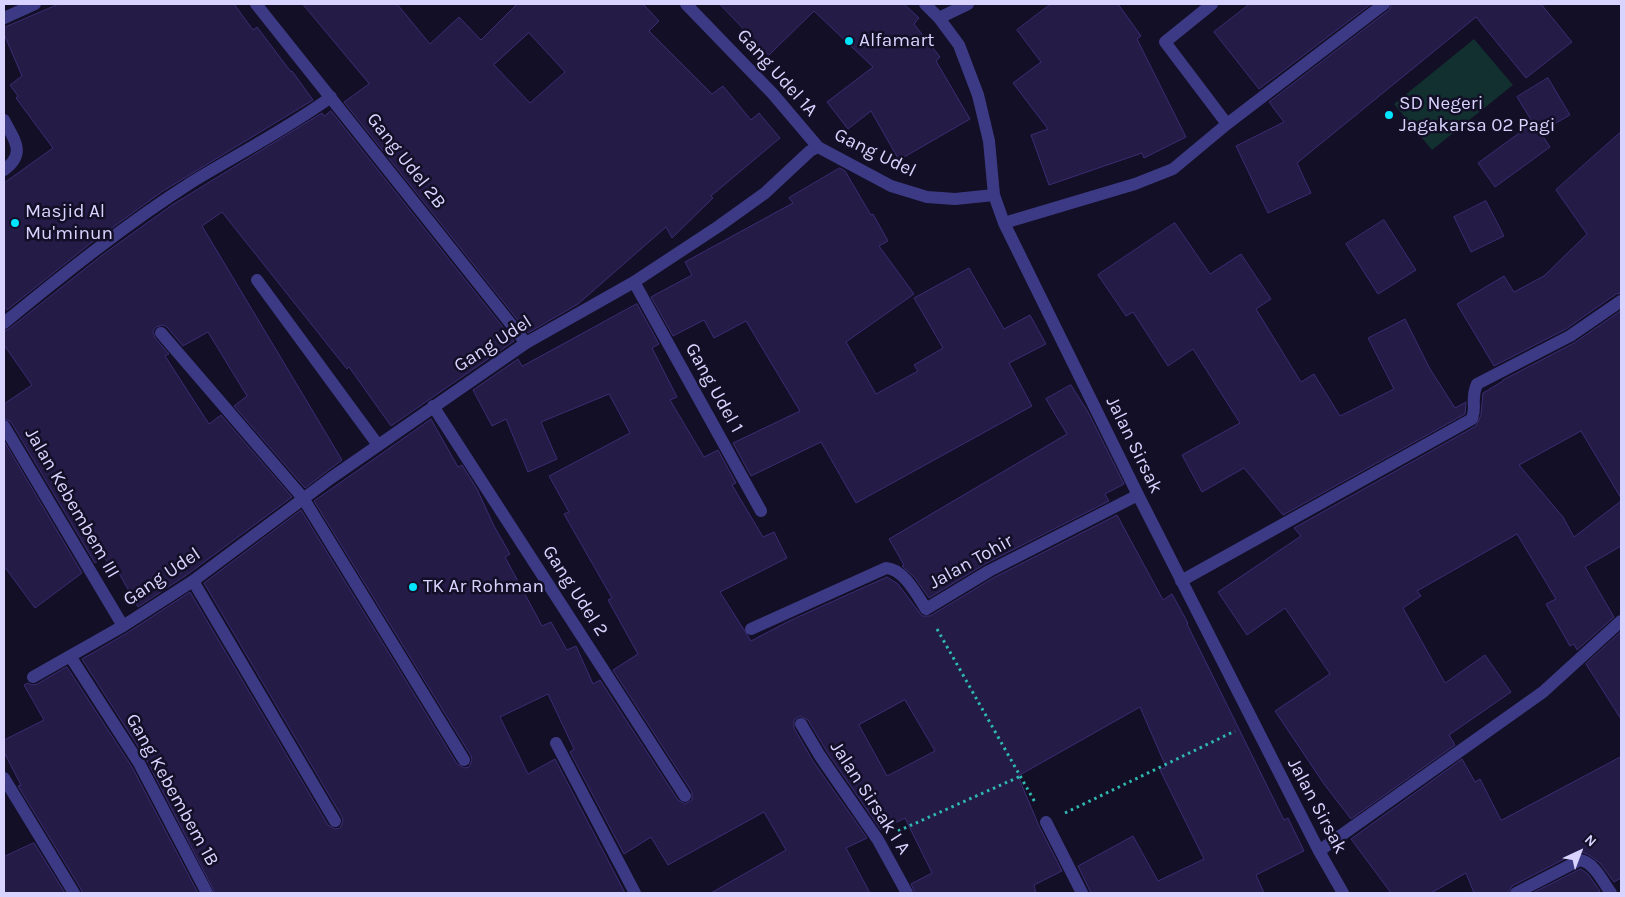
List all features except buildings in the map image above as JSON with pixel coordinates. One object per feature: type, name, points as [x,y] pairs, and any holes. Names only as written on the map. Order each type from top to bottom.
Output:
[{"type":"street","name":"Gang Udel 2B","points":[[256,4],[526,343]]},
{"type":"street","name":"Gang Udel 1A","points":[[686,4],[773,94],[818,147]]},
{"type":"street","name":"Jalan Sirsak","points":[[925,4],[939,18],[959,45],[978,95],[989,140],[994,195],[1004,223],[1181,582],[1319,851],[1343,893]]},
{"type":"street","points":[[939,18],[968,4]]},
{"type":"street","points":[[1212,4],[1165,42],[1227,124]]},
{"type":"street","points":[[1004,223],[1135,184],[1173,169],[1227,124],[1384,4]]},
{"type":"street","points":[[4,18],[28,5]]},
{"type":"street","points":[[4,323],[88,254],[191,183],[308,114],[331,97]]},
{"type":"street","points":[[4,120],[18,147],[17,158],[4,170]]},
{"type":"street","name":"Gang Udel","points":[[33,677],[123,626],[193,581],[303,498],[526,343],[634,282],[719,226],[766,193],[810,152],[818,147],[891,186],[928,197],[955,199],[994,195]]},
{"type":"street","points":[[257,280],[378,445]]},
{"type":"street","name":"Gang Udel 1","points":[[634,282],[761,511]]},
{"type":"street","points":[[1181,582],[1472,419],[1475,412],[1472,394],[1477,384],[1570,336],[1621,301]]},
{"type":"street","points":[[161,333],[303,498],[464,760]]},
{"type":"street","name":"Gang Udel 2","points":[[433,406],[686,796]]},
{"type":"street","name":"Jalan Kebembem III","points":[[4,426],[123,626]]},
{"type":"street","name":"Jalan Tohir","points":[[751,629],[886,568],[895,570],[907,581],[926,609],[989,571],[1138,495]]},
{"type":"street","points":[[193,581],[335,821]]},
{"type":"street","points":[[1319,851],[1543,692],[1621,621]]},
{"type":"street","name":"Gang Kebembem 1B","points":[[70,656],[140,763],[207,893]]},
{"type":"street","name":"Jalan Sirsak I A","points":[[801,724],[820,756],[878,840],[907,893]]},
{"type":"street","points":[[556,743],[635,893]]},
{"type":"street","points":[[4,778],[74,893]]},
{"type":"street","points":[[1046,822],[1082,893]]},
{"type":"street","points":[[1516,893],[1580,860],[1586,861],[1594,869],[1611,893]]},
{"type":"path","points":[[926,609],[1046,822],[1252,722]]},
{"type":"path","points":[[878,840],[1020,776]]},
{"type":"green space","points":[[1474,39],[1513,85],[1432,150],[1394,104]]},
{"type":"place","name":"Alfamart","points":[[849,41]]},
{"type":"place","name":"SD Negeri Jagakarsa 02 Pagi","points":[[1389,115]]},
{"type":"place","name":"Masjid Al Mu'minun","points":[[15,223]]},
{"type":"place","name":"TK Ar Rohman","points":[[413,587]]}]
